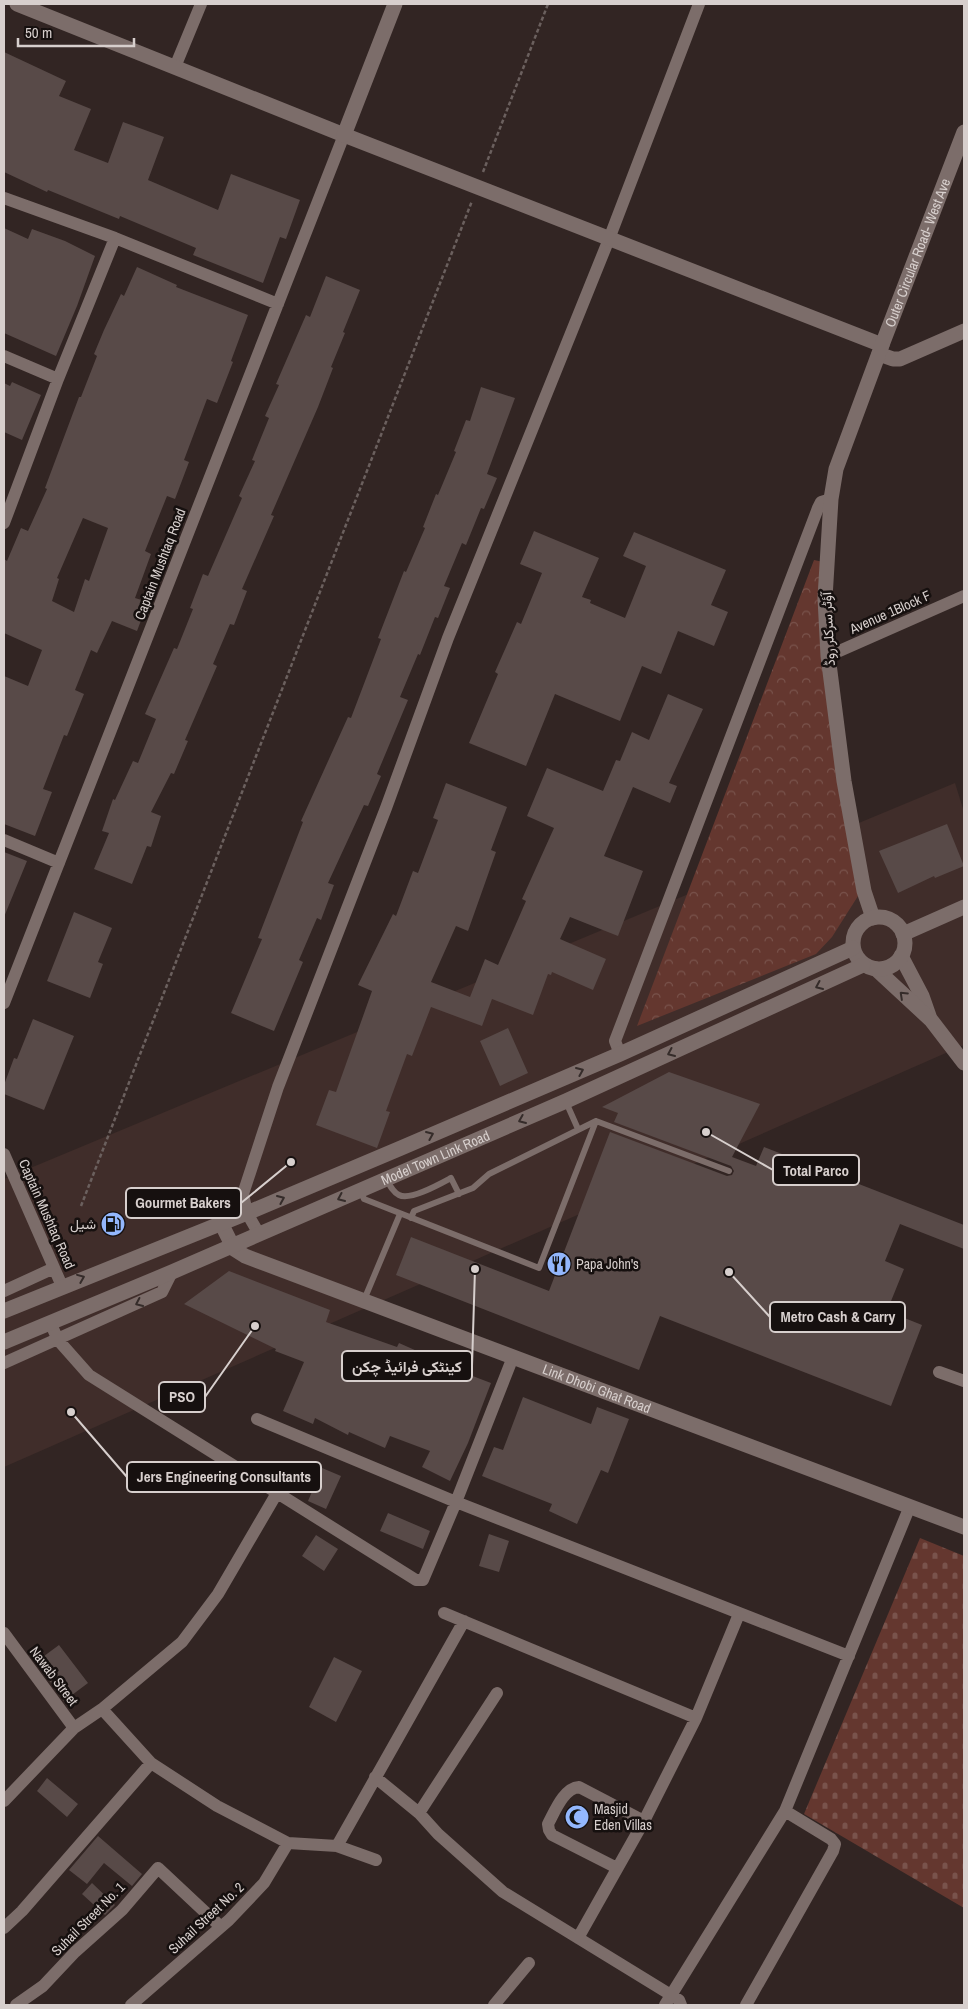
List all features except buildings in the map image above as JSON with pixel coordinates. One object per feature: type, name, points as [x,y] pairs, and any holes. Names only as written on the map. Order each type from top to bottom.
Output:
[{"type":"street","points":[[17,4],[609,239],[880,349],[893,359],[900,359],[964,331]]},
{"type":"street","points":[[175,67],[201,4]]},
{"type":"street","points":[[344,135],[395,4]]},
{"type":"street","points":[[259,1234],[247,1213],[243,1194],[278,1087],[386,808],[448,638],[609,239],[699,4]]},
{"type":"street","name":"Outer Circular Road- West Ave","points":[[880,349],[964,132]]},
{"type":"street","name":"Captain Mushtaq Road","points":[[4,1003],[344,135]]},
{"type":"street","points":[[4,198],[115,238],[278,304]]},
{"type":"street","points":[[4,523],[58,379],[115,238]]},
{"type":"street","name":"آؤٹر سرکلر روڈ","points":[[873,918],[864,891],[844,781],[828,656],[825,598],[831,499],[836,469],[880,349]]},
{"type":"street","points":[[4,356],[58,379]]},
{"type":"street","points":[[620,1054],[616,1042],[779,609],[818,508],[824,500],[831,499]]},
{"type":"street","name":"Avenue 1Block F","points":[[828,656],[964,596]]},
{"type":"street","points":[[4,840],[59,863]]},
{"type":"street","points":[[903,934],[964,907]]},
{"type":"street","points":[[869,967],[891,966],[901,956],[904,949],[903,934],[896,924],[885,918],[873,918],[864,922],[857,929],[853,938],[853,948],[869,967],[931,1020],[964,1063]]},
{"type":"street","name":"Model Town Link Road","points":[[4,1311],[247,1213],[620,1054],[853,948]]},
{"type":"street","points":[[901,956],[922,996],[931,1020]]},
{"type":"street","name":"Model Town Link Road","points":[[4,1342],[172,1272],[231,1244],[259,1234],[566,1101],[869,967]]},
{"type":"street","name":"Captain Mushtaq Road","points":[[4,1154],[62,1286]]},
{"type":"street","points":[[221,1223],[231,1244]]},
{"type":"street","name":"Link Dhobi Ghat Road","points":[[231,1244],[234,1249],[246,1256],[964,1527]]},
{"type":"street","points":[[4,1291],[54,1268]]},
{"type":"street","points":[[4,1363],[162,1292],[172,1272]]},
{"type":"street","points":[[50,1322],[58,1340],[88,1376],[416,1580],[424,1580],[513,1357]]},
{"type":"street","points":[[939,1372],[964,1381]]},
{"type":"street","points":[[257,1419],[456,1502],[850,1656]]},
{"type":"street","points":[[74,1728],[102,1709],[182,1642],[218,1594],[277,1493]]},
{"type":"street","points":[[668,2000],[785,1811],[910,1506]]},
{"type":"street","points":[[444,1613],[696,1718]]},
{"type":"street","points":[[578,1938],[644,1821],[696,1718],[739,1614]]},
{"type":"street","points":[[337,1846],[464,1622]]},
{"type":"street","name":"Nawab Street","points":[[4,1633],[74,1728],[4,1801]]},
{"type":"street","points":[[419,1813],[497,1693]]},
{"type":"street","points":[[102,1709],[151,1762],[217,1806],[288,1843],[337,1846],[376,1860]]},
{"type":"street","points":[[4,1928],[22,1911],[151,1762]]},
{"type":"street","points":[[374,1778],[419,1813],[438,1834],[503,1892],[578,1938],[668,2000],[679,2000],[681,2005]]},
{"type":"street","points":[[617,1868],[552,1835],[548,1824],[568,1792],[573,1787],[579,1786],[644,1821]]},
{"type":"street","points":[[746,2005],[833,1851],[834,1844],[831,1839],[785,1811]]},
{"type":"street","name":"Suhail Street No. 2","points":[[132,2005],[221,1926],[264,1883],[288,1843]]},
{"type":"street","name":"Suhail Street No. 1","points":[[16,2005],[43,1986],[75,1952],[122,1910],[158,1868],[221,1926]]},
{"type":"street","points":[[494,2005],[529,1964]]},
{"type":"lane","points":[[566,1101],[578,1129]]},
{"type":"lane","points":[[360,1190],[364,1199],[539,1268],[596,1121]]},
{"type":"lane","points":[[410,1218],[414,1211],[473,1188],[489,1174],[596,1121],[729,1170]]},
{"type":"lane","points":[[386,1179],[392,1190],[399,1196],[407,1198],[451,1178],[459,1194]]},
{"type":"lane","points":[[364,1301],[400,1214]]},
{"type":"path","points":[[81,1206],[548,4]]},
{"type":"shaded area","points":[[955,783],[964,812],[964,1045],[4,1467],[4,1179]]},
{"type":"green space","points":[[814,560],[828,563],[821,640],[856,863],[858,896],[832,937],[816,954],[637,1026]]},
{"type":"green space","points":[[920,1538],[964,1556],[964,1908],[804,1814]]},
{"type":"place","name":"Total Parco","points":[[706,1132]]},
{"type":"place","name":"Gourmet Bakers","points":[[291,1162]]},
{"type":"place","name":"شیل","points":[[113,1224]]},
{"type":"place","name":"Papa John's","points":[[559,1264]]},
{"type":"place","name":"کینٹکی فرائیڈ چکن","points":[[475,1269]]},
{"type":"place","name":"Metro Cash & Carry","points":[[729,1272]]},
{"type":"place","name":"PSO","points":[[255,1326]]},
{"type":"place","name":"Jers Engineering Consultants","points":[[71,1412]]},
{"type":"place","name":"Masjid Eden Villas","points":[[577,1817]]}]
